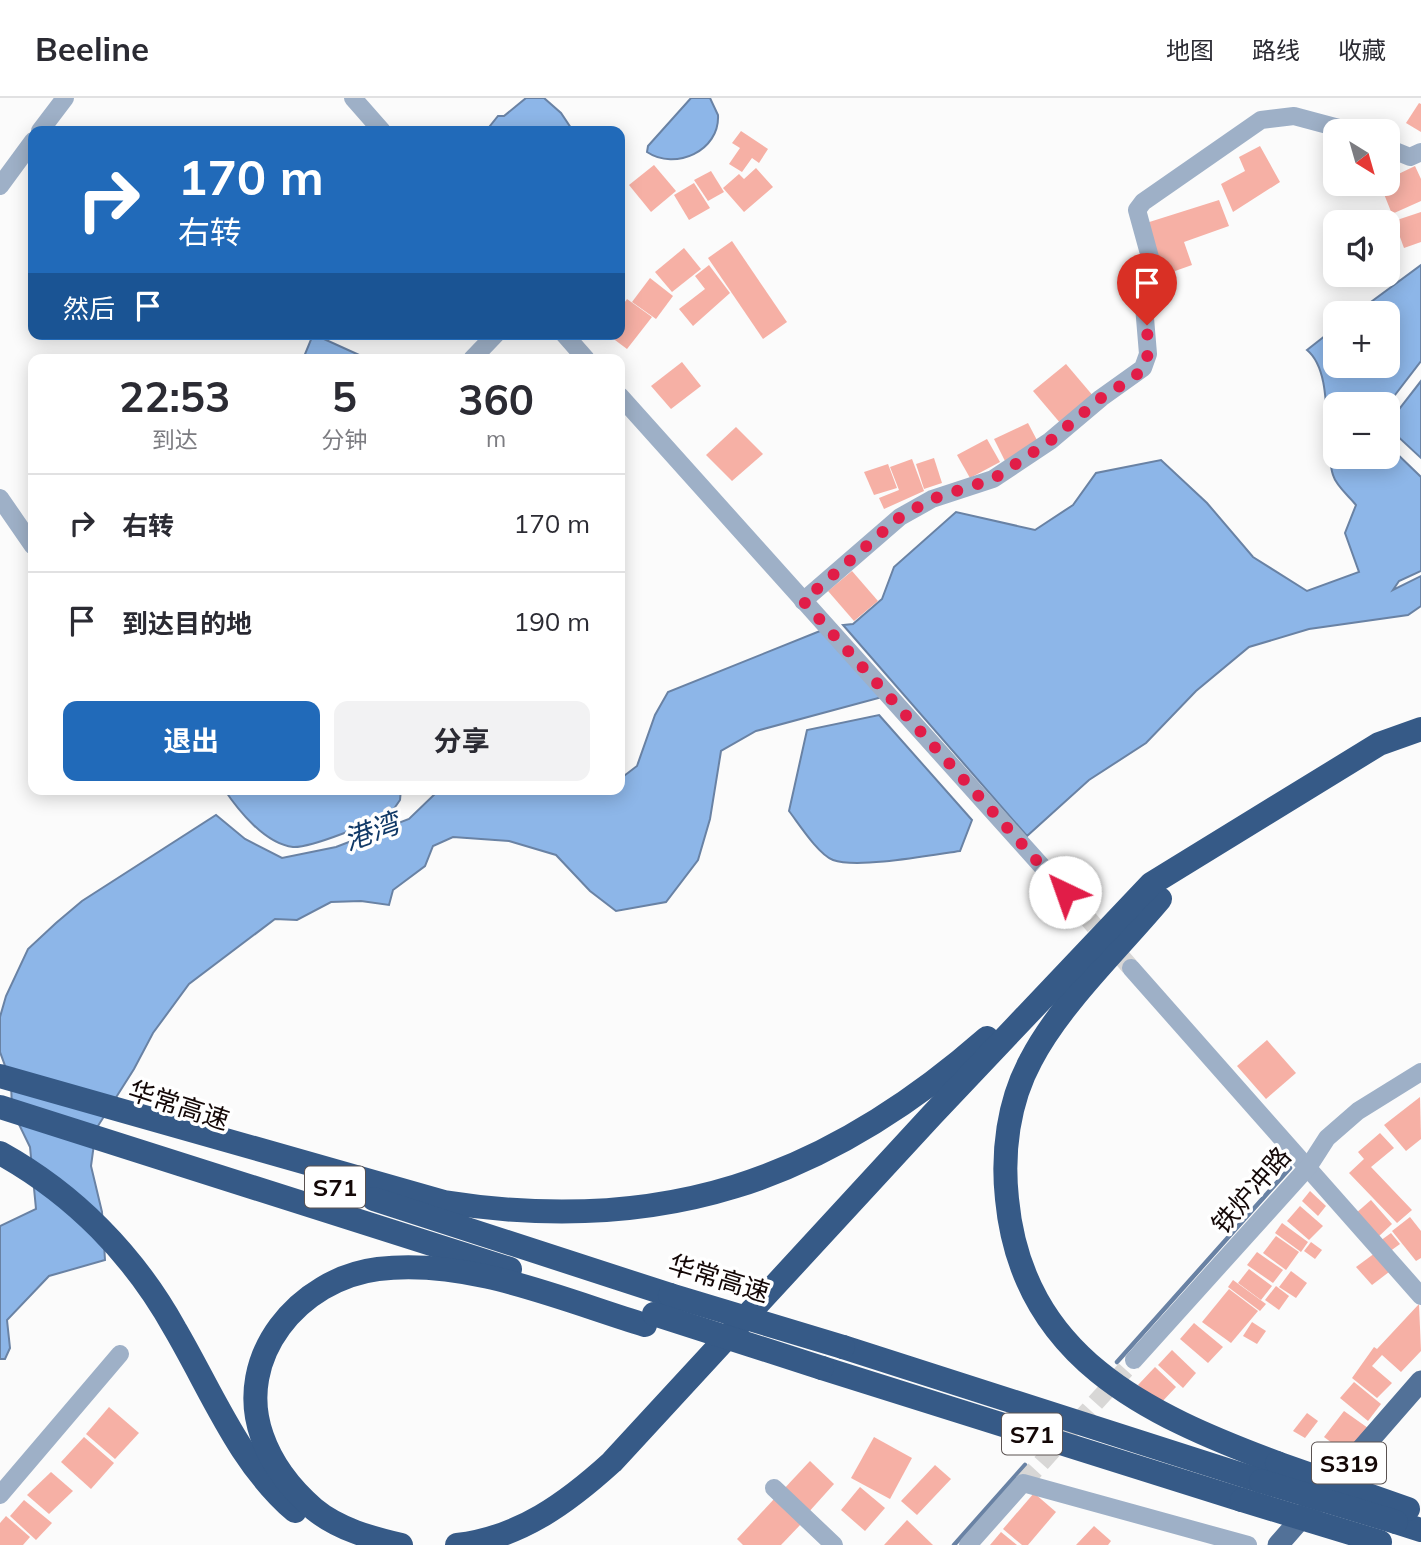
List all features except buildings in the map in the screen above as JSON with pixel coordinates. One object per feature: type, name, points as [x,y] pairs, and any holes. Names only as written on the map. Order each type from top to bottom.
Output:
[{"type":"highway","points":[[0,1078],[444,1202],[542,1213],[596,1213],[652,1207],[706,1196],[765,1178],[824,1152],[881,1118],[985,1040],[1156,892],[1379,744],[1421,729]]},
{"type":"highway","points":[[457,1545],[509,1533],[545,1515],[581,1490],[612,1462],[932,1115],[1156,892],[1384,755],[1421,744]]},
{"type":"highway","points":[[1156,892],[1048,1031],[1030,1062],[1015,1098],[1006,1143],[1005,1182],[1009,1223],[1021,1265],[1037,1300],[1059,1332],[1086,1362],[1117,1389],[1269,1472],[1398,1527]]},
{"type":"highway","points":[[513,1545],[545,1530],[582,1506],[618,1473],[1156,892]]},
{"type":"highway","name":"华常高速","points":[[0,1078],[670,1295],[1269,1472]]},
{"type":"highway","name":"华常高速","points":[[0,1107],[649,1320]]},
{"type":"highway","points":[[0,1153],[27,1168],[80,1209],[121,1252],[152,1290],[253,1467],[279,1497],[310,1523],[352,1545]]},
{"type":"highway","points":[[401,1545],[343,1527],[316,1510],[291,1486],[273,1461],[261,1435],[256,1405],[259,1368],[272,1336],[290,1311],[343,1278],[375,1269],[405,1267],[440,1269],[498,1280],[649,1320]]},
{"type":"highway","name":"S71","points":[[649,1320],[818,1373],[909,1405],[1031,1434],[1242,1500],[1421,1530]]},
{"type":"main road","name":"S319","points":[[1278,1545],[1421,1381]]},
{"type":"street","points":[[44,126],[65,98]]},
{"type":"street","points":[[352,98],[377,126]]},
{"type":"street","points":[[803,601],[900,517],[932,499],[993,479],[1050,441],[1101,398],[1143,369],[1148,354],[1144,306],[1151,261],[1137,210],[1143,202],[1261,120],[1294,116],[1323,124]]},
{"type":"street","points":[[0,186],[28,148]]},
{"type":"street","points":[[1400,153],[1410,157],[1421,152]]},
{"type":"street","points":[[477,354],[490,340]]},
{"type":"street","points":[[569,340],[582,354]]},
{"type":"street","points":[[625,402],[1065,892]]},
{"type":"street","points":[[0,498],[28,539]]},
{"type":"street","points":[[1131,968],[1309,1166],[1421,1296]]},
{"type":"street","name":"铁炉冲路","points":[[1134,1360],[1309,1166],[1327,1138],[1358,1111],[1421,1072]]},
{"type":"street","points":[[0,1495],[120,1354]]},
{"type":"street","points":[[968,1545],[1023,1483],[1248,1545]]},
{"type":"street","points":[[774,1488],[834,1545]]},
{"type":"water","points":[[526,98],[544,98],[561,113],[570,126],[490,126],[498,116],[504,116]]},
{"type":"water","points":[[691,98],[710,98],[718,115],[717,128],[712,139],[704,148],[682,158],[658,157],[647,152],[648,146]]},
{"type":"water","points":[[1421,265],[1421,361],[1397,392],[1325,392],[1316,361],[1307,350],[1323,337],[1323,378],[1400,378],[1400,301],[1372,301],[1391,287],[1400,287],[1400,281]]},
{"type":"water","points":[[311,340],[326,340],[357,354],[305,354]]},
{"type":"water","points":[[1421,381],[1421,458],[1400,438],[1400,408]]},
{"type":"water","points":[[1400,457],[1421,477],[1421,571],[1399,581],[1393,590],[1421,576],[1421,606],[1408,615],[1309,629],[1249,647],[1196,691],[1146,743],[1089,780],[1027,836],[843,625],[853,624],[882,599],[894,567],[956,512],[1035,530],[1073,505],[1096,473],[1161,460],[1207,503],[1253,557],[1307,591],[1359,572],[1345,533],[1356,505],[1333,475],[1332,469],[1400,469]]},
{"type":"water","points":[[825,629],[886,696],[756,731],[721,751],[710,819],[698,860],[666,902],[616,911],[590,891],[556,855],[509,841],[453,837],[433,846],[425,866],[393,890],[389,905],[361,901],[331,902],[297,920],[275,919],[189,984],[153,1033],[96,1129],[91,1166],[102,1212],[105,1260],[49,1276],[7,1320],[10,1348],[5,1359],[0,1359],[0,1226],[36,1209],[30,1147],[12,1110],[11,1082],[0,1052],[0,1017],[6,996],[28,949],[82,901],[216,815],[245,839],[282,858],[336,847],[409,819],[434,795],[625,795],[625,775],[637,766],[655,715],[668,692]]},
{"type":"water","points":[[879,715],[972,820],[960,851],[876,862],[833,860],[815,845],[789,811],[807,730]]},
{"type":"water","points":[[229,795],[400,795],[391,813],[328,839],[293,847],[272,840],[253,825]]},
{"type":"waterway","points":[[1117,1362],[1290,1168]]},
{"type":"waterway","points":[[954,1545],[1025,1465]]},
{"type":"tunnel","points":[[1065,892],[1131,968]]},
{"type":"tunnel","points":[[1023,1483],[1134,1360]]},
{"type":"route","points":[[1065,892],[803,601],[900,517],[932,499],[993,479],[1050,441],[1101,398],[1134,377],[1143,369],[1148,354],[1147,325]]},
{"type":"water label","name":"港湾","points":[[371,831]]}]
